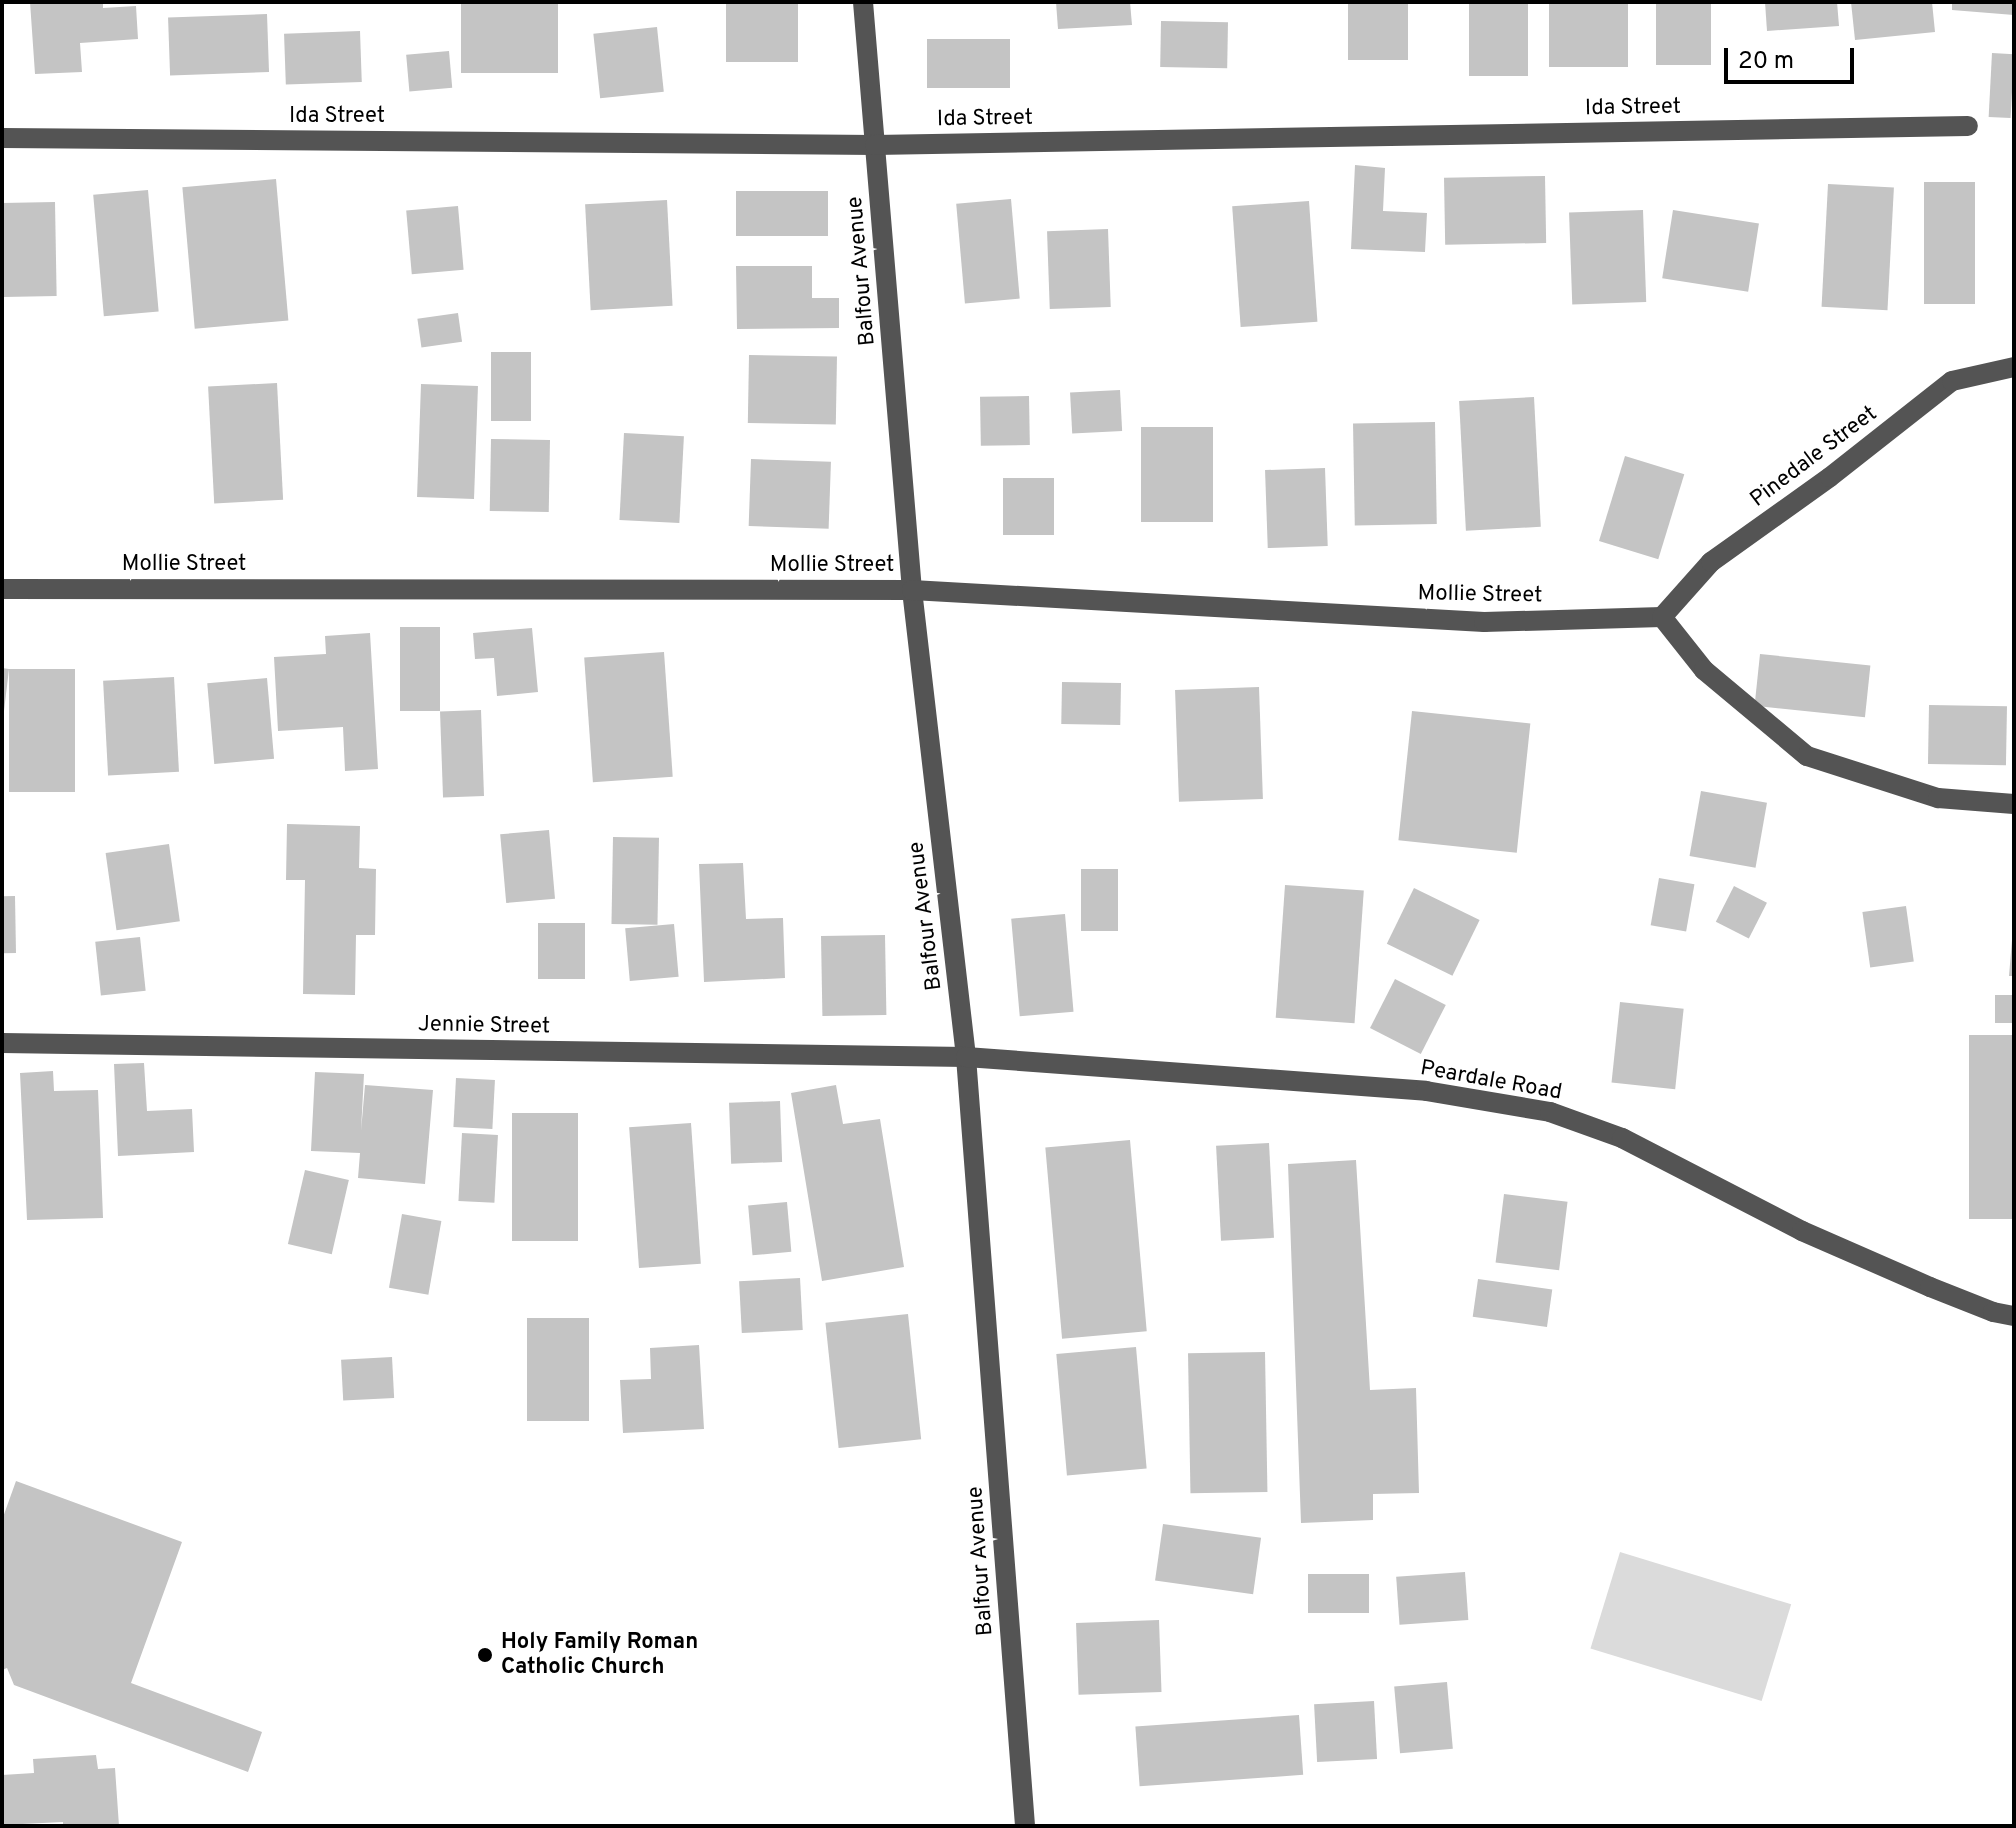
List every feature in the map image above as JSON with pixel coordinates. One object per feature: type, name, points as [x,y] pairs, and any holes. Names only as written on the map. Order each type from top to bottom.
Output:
[{"type":"street","name":"Balfour Avenue","points":[[863,2],[912,590],[966,1057],[1025,1826]]},
{"type":"street","name":"Ida Street","points":[[2,138],[875,145],[1968,126]]},
{"type":"street","name":"Pinedale Street","points":[[1662,617],[1711,562],[1830,477],[1952,381],[2014,367]]},
{"type":"street","name":"Mollie Street","points":[[2,589],[912,590],[1484,622],[1662,617]]},
{"type":"street","points":[[1662,617],[1704,670],[1807,756],[1938,798],[2014,804]]},
{"type":"street","name":"Jennie Street","points":[[2,1043],[966,1057]]},
{"type":"street","name":"Peardale Road","points":[[966,1057],[1426,1091],[1550,1112],[1622,1138],[1802,1231],[1993,1312],[2014,1316]]},
{"type":"shaded area","points":[[1620,1552],[1791,1604],[1762,1701],[1590,1649]]},
{"type":"building","points":[[30,2],[103,2],[103,8],[136,6],[138,39],[80,43],[82,72],[35,74]]},
{"type":"building","points":[[461,2],[558,2],[558,73],[461,73]]},
{"type":"building","points":[[726,2],[798,2],[798,62],[726,62]]},
{"type":"building","points":[[1056,2],[1130,2],[1132,25],[1058,29]]},
{"type":"building","points":[[1348,2],[1408,2],[1408,60],[1348,60]]},
{"type":"building","points":[[1469,2],[1528,2],[1528,76],[1469,76]]},
{"type":"building","points":[[1549,2],[1628,2],[1628,67],[1549,67]]},
{"type":"building","points":[[1656,2],[1711,2],[1711,65],[1656,65]]},
{"type":"building","points":[[1765,2],[1837,2],[1839,26],[1767,31]]},
{"type":"building","points":[[1851,2],[1932,2],[1935,32],[1855,40]]},
{"type":"building","points":[[1952,2],[2014,2],[2014,15],[1952,10]]},
{"type":"building","points":[[267,14],[269,72],[170,75],[168,17]]},
{"type":"building","points":[[1161,21],[1228,22],[1227,68],[1160,67]]},
{"type":"building","points":[[657,27],[664,92],[600,98],[593,34]]},
{"type":"building","points":[[360,31],[362,82],[286,85],[284,34]]},
{"type":"building","points":[[927,39],[1010,39],[1010,88],[927,88]]},
{"type":"building","points":[[449,51],[452,88],[409,92],[406,55]]},
{"type":"building","points":[[1992,53],[2014,54],[2011,118],[1989,117]]},
{"type":"building","points":[[1355,165],[1385,168],[1383,211],[1427,213],[1425,252],[1351,249]]},
{"type":"building","points":[[1545,176],[1546,243],[1445,245],[1444,178]]},
{"type":"building","points":[[276,179],[288,320],[195,329],[182,187]]},
{"type":"building","points":[[1924,182],[1975,182],[1975,304],[1924,304]]},
{"type":"building","points":[[1828,184],[1894,187],[1887,310],[1822,307]]},
{"type":"building","points":[[148,190],[159,312],[104,316],[93,195]]},
{"type":"building","points":[[736,191],[828,191],[828,236],[736,236]]},
{"type":"building","points":[[1011,199],[1020,299],[965,303],[956,204]]},
{"type":"building","points":[[667,200],[673,306],[591,310],[585,204]]},
{"type":"building","points":[[1309,201],[1317,322],[1241,327],[1232,206]]},
{"type":"building","points":[[55,202],[57,296],[4,297],[2,203]]},
{"type":"building","points":[[458,206],[464,270],[412,274],[406,211]]},
{"type":"building","points":[[1643,210],[1646,302],[1572,305],[1569,213]]},
{"type":"building","points":[[1673,210],[1759,224],[1748,292],[1662,278]]},
{"type":"building","points":[[1108,229],[1111,307],[1050,309],[1047,231]]},
{"type":"building","points":[[736,266],[812,266],[812,298],[839,298],[839,328],[737,329]]},
{"type":"building","points":[[458,313],[462,342],[421,347],[417,319]]},
{"type":"building","points":[[491,352],[531,352],[531,421],[491,421]]},
{"type":"building","points":[[749,355],[837,357],[836,425],[748,423]]},
{"type":"building","points":[[277,383],[283,500],[214,503],[208,387]]},
{"type":"building","points":[[421,384],[478,386],[474,499],[417,497]]},
{"type":"building","points":[[1120,390],[1122,431],[1072,434],[1070,393]]},
{"type":"building","points":[[1029,396],[1030,445],[981,446],[980,397]]},
{"type":"building","points":[[1534,397],[1541,527],[1466,531],[1459,401]]},
{"type":"building","points":[[1435,422],[1437,524],[1355,525],[1353,423]]},
{"type":"building","points":[[1141,427],[1213,427],[1213,522],[1141,522]]},
{"type":"building","points":[[624,433],[684,436],[679,523],[619,520]]},
{"type":"building","points":[[491,439],[550,440],[549,512],[490,511]]},
{"type":"building","points":[[1625,456],[1684,474],[1658,559],[1599,541]]},
{"type":"building","points":[[751,459],[831,462],[829,529],[749,526]]},
{"type":"building","points":[[1325,468],[1328,546],[1268,548],[1265,470]]},
{"type":"building","points":[[1003,478],[1054,478],[1054,535],[1003,535]]},
{"type":"building","points":[[400,627],[440,627],[440,711],[400,711]]},
{"type":"building","points":[[532,628],[538,692],[497,696],[494,658],[475,659],[473,633]]},
{"type":"building","points":[[370,633],[378,769],[345,771],[343,727],[278,731],[274,657],[326,654],[325,636]]},
{"type":"building","points":[[664,652],[673,777],[593,782],[584,658]]},
{"type":"building","points":[[1760,654],[1870,666],[1865,717],[1755,706]]},
{"type":"building","points":[[2,668],[9,669],[4,711],[2,711]]},
{"type":"building","points":[[9,669],[75,669],[75,792],[9,792]]},
{"type":"building","points":[[174,677],[179,772],[108,776],[103,681]]},
{"type":"building","points":[[267,678],[274,759],[214,764],[207,683]]},
{"type":"building","points":[[1062,682],[1121,683],[1120,725],[1061,724]]},
{"type":"building","points":[[1259,687],[1263,799],[1179,802],[1175,690]]},
{"type":"building","points":[[1929,705],[2007,706],[2006,765],[1928,764]]},
{"type":"building","points":[[481,710],[484,796],[443,797],[440,711]]},
{"type":"building","points":[[1412,711],[1530,723],[1517,853],[1398,840]]},
{"type":"building","points":[[1701,791],[1767,803],[1756,868],[1690,856]]},
{"type":"building","points":[[287,824],[360,826],[359,868],[376,869],[375,935],[356,935],[355,995],[303,994],[305,880],[286,880]]},
{"type":"building","points":[[549,830],[555,899],[506,903],[500,834]]},
{"type":"building","points":[[613,837],[659,838],[657,925],[611,924]]},
{"type":"building","points":[[169,844],[180,921],[116,930],[106,853]]},
{"type":"building","points":[[743,863],[746,919],[783,918],[785,978],[704,982],[699,864]]},
{"type":"building","points":[[1081,869],[1118,869],[1118,931],[1081,931]]},
{"type":"building","points":[[1659,878],[1694,884],[1686,932],[1651,925]]},
{"type":"building","points":[[1285,885],[1364,891],[1355,1023],[1276,1018]]},
{"type":"building","points":[[1734,886],[1767,903],[1749,938],[1716,922]]},
{"type":"building","points":[[1414,888],[1480,920],[1452,976],[1387,944]]},
{"type":"building","points":[[2,896],[15,896],[16,953],[3,953]]},
{"type":"building","points":[[1906,906],[1914,961],[1870,968],[1862,912]]},
{"type":"building","points":[[1065,914],[1074,1012],[1020,1016],[1011,919]]},
{"type":"building","points":[[538,923],[585,923],[585,979],[538,979]]},
{"type":"building","points":[[674,924],[679,977],[630,981],[625,928]]},
{"type":"building","points":[[885,935],[886,1015],[822,1016],[821,936]]},
{"type":"building","points":[[140,937],[146,991],[101,995],[95,942]]},
{"type":"building","points":[[2012,940],[2014,976],[2009,976]]},
{"type":"building","points":[[1395,979],[1446,1005],[1421,1054],[1370,1028]]},
{"type":"building","points":[[1995,995],[2014,995],[2014,1023],[1995,1023]]},
{"type":"building","points":[[1620,1002],[1684,1009],[1675,1089],[1612,1083]]},
{"type":"building","points":[[1969,1035],[2014,1035],[2014,1219],[1969,1219]]},
{"type":"building","points":[[144,1063],[147,1111],[192,1109],[194,1152],[118,1156],[114,1064]]},
{"type":"building","points":[[53,1071],[54,1091],[98,1090],[103,1218],[27,1220],[20,1073]]},
{"type":"building","points":[[315,1072],[364,1074],[361,1131],[365,1085],[433,1090],[425,1184],[358,1178],[360,1153],[311,1151]]},
{"type":"building","points":[[456,1078],[495,1080],[492,1129],[453,1127]]},
{"type":"building","points":[[836,1085],[843,1124],[880,1119],[904,1267],[822,1281],[791,1093]]},
{"type":"building","points":[[780,1101],[782,1162],[731,1164],[729,1103]]},
{"type":"building","points":[[512,1113],[578,1113],[578,1241],[512,1241]]},
{"type":"building","points":[[691,1123],[701,1264],[639,1268],[629,1127]]},
{"type":"building","points":[[462,1133],[498,1135],[494,1203],[458,1201]]},
{"type":"building","points":[[1130,1140],[1147,1331],[1062,1339],[1045,1147]]},
{"type":"building","points":[[1269,1143],[1274,1238],[1221,1241],[1216,1146]]},
{"type":"building","points":[[1356,1160],[1370,1390],[1416,1388],[1419,1493],[1373,1494],[1373,1520],[1301,1523],[1288,1164]]},
{"type":"building","points":[[305,1170],[349,1180],[332,1254],[288,1244]]},
{"type":"building","points":[[1504,1194],[1568,1202],[1559,1270],[1496,1262]]},
{"type":"building","points":[[787,1202],[791,1252],[753,1255],[748,1205]]},
{"type":"building","points":[[402,1214],[441,1221],[428,1295],[389,1288]]},
{"type":"building","points":[[800,1278],[803,1330],[742,1333],[739,1281]]},
{"type":"building","points":[[1478,1279],[1552,1289],[1547,1327],[1473,1317]]},
{"type":"building","points":[[908,1314],[921,1439],[839,1448],[825,1323]]},
{"type":"building","points":[[527,1318],[589,1318],[589,1421],[527,1421]]},
{"type":"building","points":[[699,1345],[704,1429],[623,1433],[620,1380],[651,1379],[650,1348]]},
{"type":"building","points":[[1136,1347],[1147,1469],[1067,1476],[1056,1354]]},
{"type":"building","points":[[1265,1352],[1267,1492],[1190,1493],[1188,1353]]},
{"type":"building","points":[[392,1357],[394,1398],[343,1401],[341,1360]]},
{"type":"building","points":[[16,1481],[182,1542],[131,1683],[262,1732],[248,1772],[14,1685],[7,1668],[2,1670],[2,1520]]},
{"type":"building","points":[[1163,1524],[1261,1538],[1253,1594],[1155,1580]]},
{"type":"building","points":[[1465,1572],[1468,1620],[1400,1625],[1396,1577]]},
{"type":"building","points":[[1308,1574],[1369,1574],[1369,1613],[1308,1613]]},
{"type":"building","points":[[1159,1620],[1162,1692],[1079,1695],[1076,1623]]},
{"type":"building","points":[[1447,1682],[1453,1749],[1400,1753],[1394,1687]]},
{"type":"building","points":[[1374,1701],[1377,1759],[1317,1762],[1314,1704]]},
{"type":"building","points":[[1299,1715],[1303,1775],[1140,1786],[1135,1726]]},
{"type":"building","points":[[96,1755],[98,1769],[115,1768],[119,1826],[63,1826],[63,1822],[2,1825],[2,1775],[34,1773],[33,1759]]},
{"type":"place","name":"Holy Family Roman Catholic Church","points":[[485,1655]]}]
